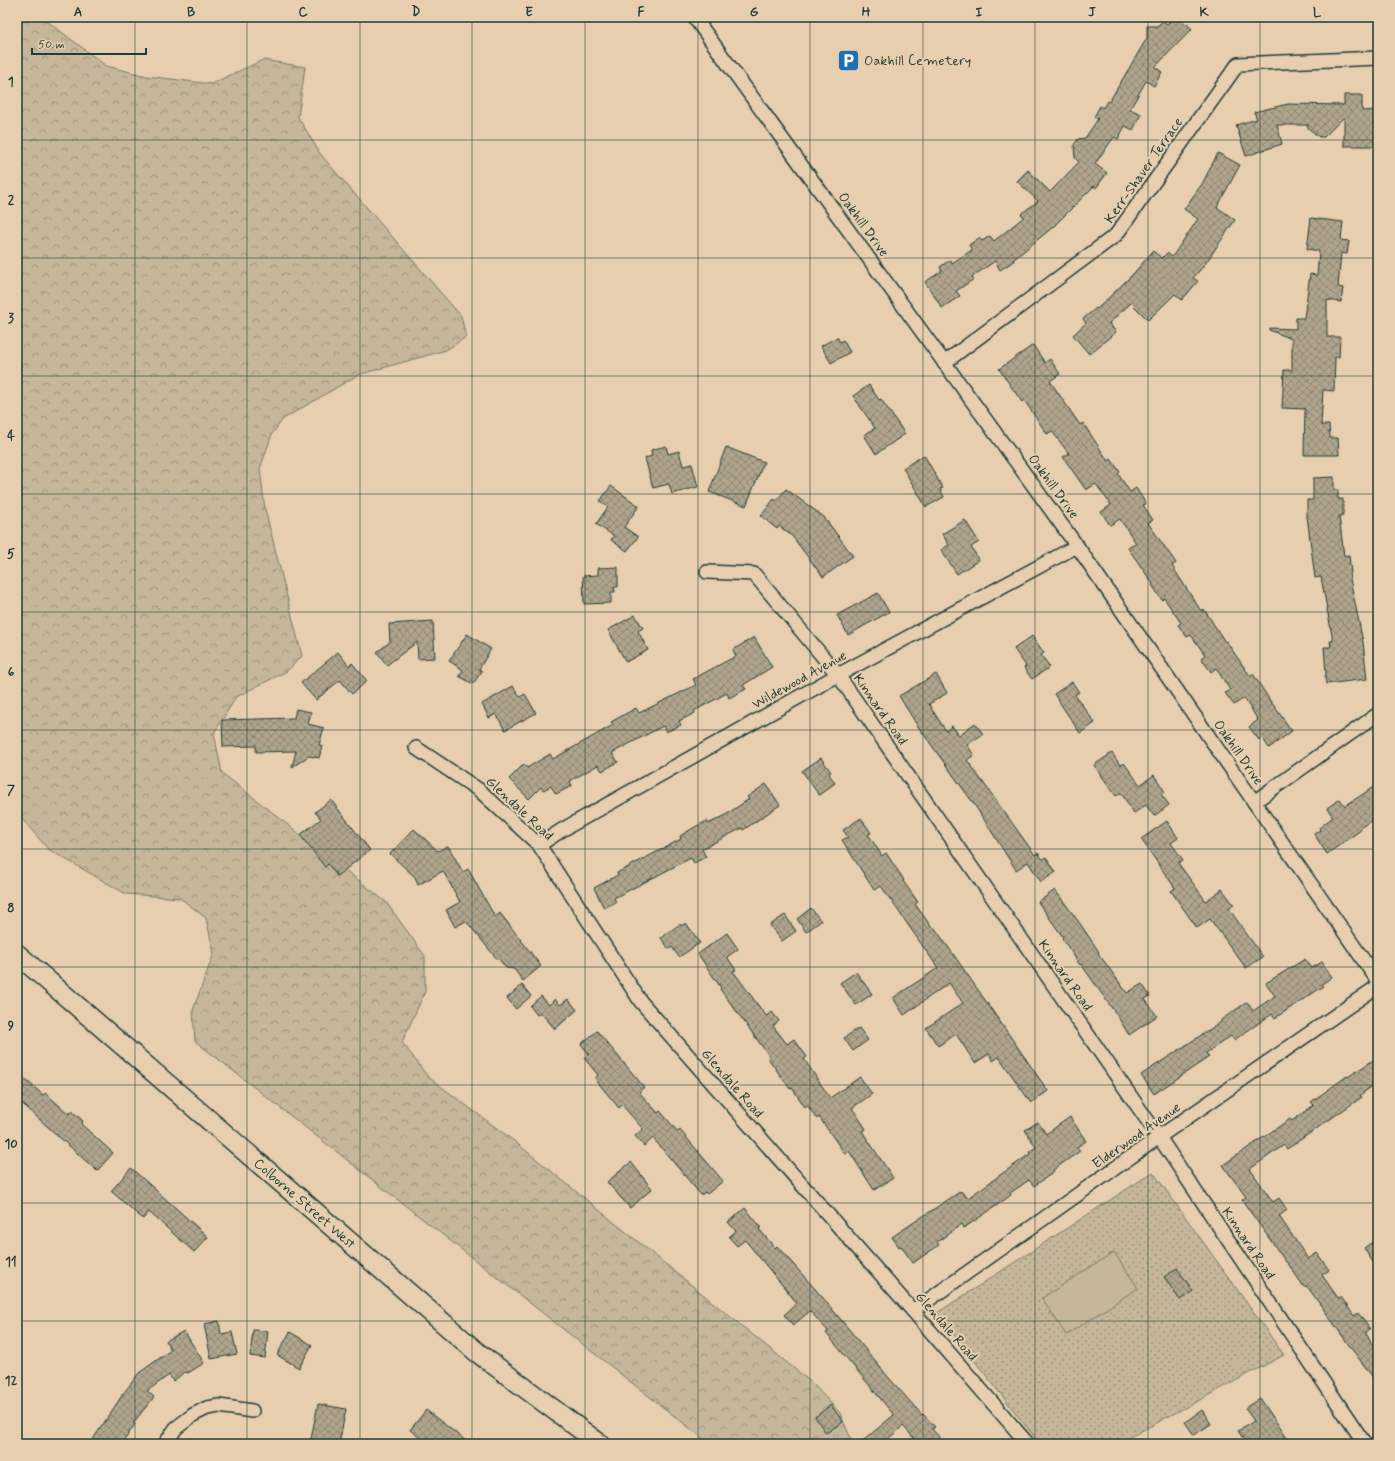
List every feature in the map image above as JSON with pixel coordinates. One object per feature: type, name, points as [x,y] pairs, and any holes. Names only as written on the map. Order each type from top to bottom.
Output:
[{"type":"main road","name":"Colborne Street West","points":[[17,954],[478,1353],[600,1444]]},
{"type":"street","name":"Oakhill Drive","points":[[694,17],[1077,546],[1378,981]]},
{"type":"street","name":"Kerr-Shaver Terrace","points":[[944,363],[1116,236],[1238,64],[1378,58]]},
{"type":"street","name":"Wildewood Avenue","points":[[539,846],[562,830],[838,675],[1077,546]]},
{"type":"street","name":"Kinnard Road","points":[[707,572],[754,574],[838,675],[1159,1138],[1365,1444]]},
{"type":"street","points":[[1254,802],[1378,714]]},
{"type":"street","name":"Glendale Road","points":[[416,748],[479,790],[539,846],[641,1002],[1028,1444]]},
{"type":"street","name":"Elderwood Avenue","points":[[913,1311],[1378,986]]},
{"type":"street","points":[[165,1444],[176,1428],[193,1415],[207,1408],[219,1406],[252,1411]]},
{"type":"green space","points":[[17,17],[42,17],[106,66],[147,76],[211,84],[263,60],[305,67],[298,117],[321,155],[461,316],[466,337],[446,350],[358,375],[283,419],[272,434],[260,469],[265,509],[302,656],[287,671],[236,697],[214,733],[222,773],[386,902],[425,956],[425,992],[402,1042],[428,1077],[514,1141],[812,1383],[840,1413],[853,1444],[710,1444],[195,1041],[193,1010],[214,953],[206,918],[180,898],[126,894],[48,849],[17,813]]},
{"type":"green space","points":[[1153,1172],[1284,1355],[1117,1444],[1040,1444],[937,1313]]},
{"type":"green space","points":[[1114,1252],[1138,1288],[1066,1335],[1042,1298]]},
{"type":"building","points":[[1174,17],[1180,17],[1192,29],[1155,67],[1162,72],[1154,86],[1146,81],[1130,109],[1141,114],[1133,130],[1125,126],[1118,139],[1114,137],[1095,164],[1107,173],[1096,188],[1094,186],[1053,227],[1013,260],[1014,261],[1000,270],[995,261],[972,277],[974,279],[956,291],[960,296],[942,308],[925,282],[942,271],[940,267],[950,260],[952,263],[972,250],[969,245],[979,238],[982,241],[990,236],[994,241],[1024,217],[1021,214],[1038,201],[1017,181],[1028,170],[1050,192],[1079,162],[1075,158],[1074,145],[1078,139],[1085,138],[1098,119],[1094,117],[1100,106],[1103,108],[1107,101],[1109,102],[1147,38],[1147,26],[1157,26],[1163,21],[1167,24]]},
{"type":"building","points":[[1344,95],[1362,95],[1362,111],[1378,110],[1378,146],[1344,146],[1344,117],[1324,137],[1319,137],[1308,128],[1308,125],[1277,125],[1282,144],[1246,156],[1236,125],[1257,119],[1254,112],[1288,104],[1344,105]]},
{"type":"building","points":[[1218,153],[1240,165],[1217,207],[1235,220],[1205,264],[1193,278],[1198,281],[1182,300],[1175,294],[1148,320],[1131,303],[1109,323],[1116,332],[1089,354],[1073,335],[1086,323],[1083,319],[1096,308],[1097,309],[1133,274],[1153,251],[1162,258],[1167,253],[1172,257],[1198,219],[1184,209],[1202,184]]},
{"type":"building","points":[[1311,218],[1343,222],[1341,240],[1349,241],[1347,254],[1341,253],[1338,287],[1343,288],[1341,302],[1327,300],[1327,337],[1340,337],[1339,357],[1335,357],[1334,391],[1323,390],[1321,425],[1329,425],[1330,438],[1338,438],[1339,455],[1304,455],[1305,409],[1282,408],[1284,370],[1292,370],[1292,339],[1269,330],[1269,328],[1296,329],[1296,318],[1304,318],[1310,274],[1317,275],[1319,251],[1307,249]]},
{"type":"building","points":[[837,337],[840,342],[843,340],[850,352],[831,363],[821,346]]},
{"type":"building","points":[[1033,345],[1045,363],[1050,359],[1060,374],[1050,381],[1080,425],[1083,423],[1108,461],[1111,459],[1120,472],[1118,474],[1130,492],[1136,488],[1146,504],[1143,505],[1153,520],[1148,523],[1176,563],[1172,566],[1201,611],[1204,609],[1225,642],[1226,641],[1250,676],[1253,674],[1292,731],[1269,748],[1262,737],[1259,740],[1249,727],[1258,720],[1244,698],[1234,705],[1225,693],[1230,690],[1216,668],[1211,672],[1201,658],[1205,655],[1191,635],[1187,637],[1178,625],[1181,623],[1164,598],[1162,600],[1152,585],[1153,584],[1128,548],[1136,543],[1120,519],[1110,525],[1101,512],[1111,505],[1096,484],[1086,490],[1063,457],[1069,454],[1052,431],[1047,434],[1024,400],[1022,402],[999,369]]},
{"type":"building","points":[[869,385],[879,400],[881,399],[905,434],[876,454],[864,435],[875,428],[853,396]]},
{"type":"building","points":[[666,446],[668,454],[679,451],[683,466],[692,464],[698,487],[672,494],[669,484],[653,488],[645,458],[652,456],[651,450]]},
{"type":"building","points":[[726,447],[764,462],[746,506],[709,492]]},
{"type":"building","points":[[924,455],[943,488],[940,489],[944,497],[926,507],[903,468]]},
{"type":"building","points":[[1334,477],[1334,490],[1338,490],[1338,499],[1343,499],[1343,516],[1339,516],[1344,556],[1349,555],[1351,573],[1349,574],[1363,642],[1367,679],[1326,684],[1324,647],[1331,647],[1330,641],[1333,641],[1321,577],[1315,578],[1307,516],[1307,500],[1313,500],[1313,478]]},
{"type":"building","points":[[611,486],[639,506],[624,527],[638,537],[627,551],[611,540],[614,536],[596,524],[608,507],[600,501]]},
{"type":"building","points":[[786,489],[824,517],[853,556],[823,577],[792,536],[779,526],[777,529],[761,516],[774,499],[776,501]]},
{"type":"building","points":[[965,520],[979,542],[971,547],[979,560],[957,574],[941,550],[949,545],[942,534]]},
{"type":"building","points":[[618,567],[618,587],[614,587],[615,592],[611,592],[611,603],[584,604],[583,576],[598,575],[598,568]]},
{"type":"building","points":[[878,593],[889,612],[848,635],[837,615]]},
{"type":"building","points":[[635,615],[643,628],[638,631],[648,650],[626,662],[608,630]]},
{"type":"building","points":[[433,621],[435,658],[418,659],[417,642],[387,665],[377,652],[390,642],[389,624]]},
{"type":"building","points":[[467,634],[491,649],[479,669],[482,671],[473,684],[459,676],[463,670],[449,661]]},
{"type":"building","points":[[1032,636],[1044,653],[1041,655],[1050,667],[1032,679],[1024,668],[1026,666],[1014,649]]},
{"type":"building","points":[[754,637],[772,667],[743,685],[746,689],[729,698],[727,693],[679,721],[681,725],[666,732],[663,726],[612,753],[618,762],[602,771],[598,765],[570,781],[572,786],[556,794],[551,786],[543,790],[541,787],[529,799],[509,779],[524,764],[527,768],[550,754],[553,759],[613,725],[611,722],[636,708],[639,713],[696,685],[693,679],[736,656],[733,650]]},
{"type":"building","points":[[338,652],[349,666],[352,663],[367,681],[352,694],[340,680],[316,700],[301,683]]},
{"type":"building","points":[[936,674],[947,693],[929,704],[932,707],[931,708],[946,731],[952,726],[959,735],[975,723],[983,734],[967,745],[974,755],[967,760],[1035,855],[1038,853],[1042,859],[1046,857],[1056,872],[1041,882],[1028,862],[1016,870],[974,804],[917,725],[899,696]]},
{"type":"building","points":[[1072,682],[1079,692],[1075,695],[1095,723],[1080,733],[1054,694]]},
{"type":"building","points":[[513,686],[520,697],[525,694],[536,713],[505,730],[496,714],[489,718],[482,704]]},
{"type":"building","points":[[296,709],[311,712],[308,724],[324,728],[319,745],[322,746],[319,758],[309,756],[292,767],[296,751],[256,752],[256,746],[223,747],[222,720],[294,718]]},
{"type":"building","points":[[1112,753],[1120,765],[1124,763],[1140,785],[1154,775],[1165,792],[1161,794],[1169,805],[1154,816],[1146,805],[1134,813],[1121,793],[1116,796],[1094,765]]},
{"type":"building","points":[[821,758],[831,772],[829,774],[835,783],[819,795],[802,771]]},
{"type":"building","points":[[766,784],[780,805],[743,830],[742,828],[702,849],[706,857],[694,863],[691,858],[614,898],[616,902],[604,908],[594,888],[618,875],[617,873],[681,839],[680,836],[695,827],[707,821],[708,824],[724,816],[749,799],[747,797]]},
{"type":"building","points":[[1378,784],[1378,816],[1327,854],[1314,834],[1333,817],[1327,808],[1340,799],[1345,806]]},
{"type":"building","points":[[331,800],[370,850],[337,876],[328,864],[325,867],[300,835],[321,819],[315,812]]},
{"type":"building","points":[[861,818],[871,833],[868,834],[882,856],[886,853],[918,902],[915,904],[932,928],[934,927],[1048,1091],[1031,1103],[999,1057],[993,1061],[989,1054],[975,1063],[956,1034],[938,1046],[926,1028],[963,1003],[949,983],[904,1015],[893,998],[938,968],[881,886],[874,890],[842,840],[848,837],[843,830]]},
{"type":"building","points":[[1167,821],[1178,838],[1171,843],[1183,860],[1178,863],[1206,901],[1222,889],[1234,905],[1229,909],[1263,957],[1246,968],[1210,919],[1197,928],[1171,891],[1175,888],[1141,839]]},
{"type":"building","points":[[414,829],[438,851],[448,846],[463,872],[468,869],[495,917],[500,913],[541,966],[523,981],[514,969],[506,968],[498,958],[497,959],[466,921],[455,927],[446,910],[460,902],[443,871],[418,885],[415,877],[390,854]]},
{"type":"building","points":[[1055,890],[1081,925],[1099,952],[1098,953],[1127,993],[1142,984],[1150,996],[1145,999],[1157,1016],[1129,1035],[1038,902]]},
{"type":"building","points":[[811,908],[821,921],[806,932],[797,919]]},
{"type":"building","points":[[785,915],[796,931],[782,941],[770,925]]},
{"type":"building","points":[[686,923],[700,943],[679,957],[672,947],[669,949],[661,938],[680,924],[681,926]]},
{"type":"building","points":[[727,933],[738,949],[727,957],[736,970],[733,971],[766,1016],[772,1012],[779,1021],[773,1026],[787,1044],[794,1039],[807,1057],[804,1059],[830,1098],[860,1077],[872,1094],[852,1108],[866,1129],[862,1131],[893,1178],[874,1190],[849,1151],[845,1154],[819,1117],[817,1119],[807,1105],[805,1107],[792,1088],[790,1089],[768,1058],[770,1057],[720,989],[721,988],[698,954]]},
{"type":"building","points":[[1305,959],[1312,968],[1322,962],[1332,977],[1322,984],[1324,986],[1275,1018],[1272,1014],[1234,1040],[1231,1036],[1206,1053],[1209,1057],[1154,1094],[1141,1075],[1221,1022],[1221,1020],[1247,1002],[1253,1011],[1275,996],[1266,983]]},
{"type":"building","points":[[856,972],[872,994],[856,1005],[840,983]]},
{"type":"building","points":[[522,985],[531,996],[516,1009],[507,998]]},
{"type":"building","points":[[541,996],[549,1005],[555,999],[560,1005],[568,999],[577,1010],[555,1029],[541,1013],[537,1015],[530,1006]]},
{"type":"building","points":[[859,1028],[868,1040],[853,1051],[844,1038]]},
{"type":"building","points":[[597,1031],[644,1087],[639,1092],[658,1113],[660,1111],[678,1132],[680,1130],[723,1181],[707,1194],[705,1192],[701,1195],[653,1138],[644,1146],[635,1136],[643,1129],[622,1105],[619,1108],[595,1079],[598,1075],[584,1058],[589,1054],[581,1044]]},
{"type":"building","points":[[1378,1057],[1378,1082],[1360,1095],[1362,1097],[1287,1149],[1284,1145],[1250,1169],[1273,1202],[1279,1198],[1287,1210],[1279,1216],[1308,1259],[1317,1253],[1329,1270],[1322,1275],[1338,1298],[1341,1297],[1354,1316],[1358,1313],[1370,1329],[1366,1332],[1366,1334],[1378,1351],[1378,1384],[1307,1286],[1304,1287],[1242,1200],[1246,1197],[1223,1165],[1290,1119],[1292,1121],[1314,1105],[1311,1102],[1347,1076],[1348,1077]]},
{"type":"building","points":[[17,1072],[43,1095],[45,1093],[69,1114],[72,1111],[83,1121],[81,1124],[113,1153],[97,1171],[17,1099]]},
{"type":"building","points":[[1070,1117],[1086,1141],[1077,1147],[1080,1151],[1053,1170],[1054,1172],[1034,1186],[1029,1180],[1010,1193],[1011,1195],[964,1228],[962,1224],[937,1242],[939,1245],[913,1263],[901,1246],[899,1247],[892,1237],[961,1191],[968,1198],[1030,1154],[1029,1152],[1036,1147],[1025,1130],[1038,1122],[1046,1134]]},
{"type":"building","points":[[631,1162],[652,1189],[630,1208],[607,1182]]},
{"type":"building","points":[[131,1168],[208,1237],[194,1252],[149,1212],[143,1219],[111,1191]]},
{"type":"building","points":[[745,1208],[761,1227],[759,1229],[775,1248],[777,1246],[823,1298],[889,1378],[922,1415],[923,1414],[935,1427],[932,1429],[945,1444],[919,1444],[903,1426],[882,1444],[859,1444],[894,1415],[826,1333],[828,1331],[810,1311],[793,1325],[784,1315],[797,1303],[745,1240],[737,1246],[729,1237],[736,1231],[728,1222]]},
{"type":"building","points":[[1378,1238],[1378,1270],[1364,1248]]},
{"type":"building","points":[[1177,1268],[1193,1291],[1180,1300],[1164,1277]]},
{"type":"building","points":[[219,1321],[221,1334],[232,1332],[237,1354],[211,1359],[204,1324]]},
{"type":"building","points":[[253,1330],[268,1331],[265,1358],[250,1356]]},
{"type":"building","points":[[184,1331],[204,1363],[188,1373],[185,1372],[173,1381],[169,1375],[147,1391],[154,1397],[133,1423],[135,1424],[122,1444],[90,1444],[123,1394],[139,1373],[171,1350],[166,1341]]},
{"type":"building","points":[[290,1332],[312,1345],[299,1368],[277,1355]]},
{"type":"building","points":[[1260,1398],[1291,1444],[1247,1444],[1238,1431],[1254,1421],[1245,1408]]},
{"type":"building","points":[[318,1404],[346,1409],[339,1444],[310,1444]]},
{"type":"building","points":[[831,1405],[843,1422],[826,1433],[815,1417]]},
{"type":"building","points":[[426,1410],[470,1444],[428,1444],[410,1430]]},
{"type":"building","points":[[1202,1410],[1211,1424],[1194,1435],[1185,1422]]},
{"type":"place","name":"Oakhill Cemetery","points":[[848,60]]}]
